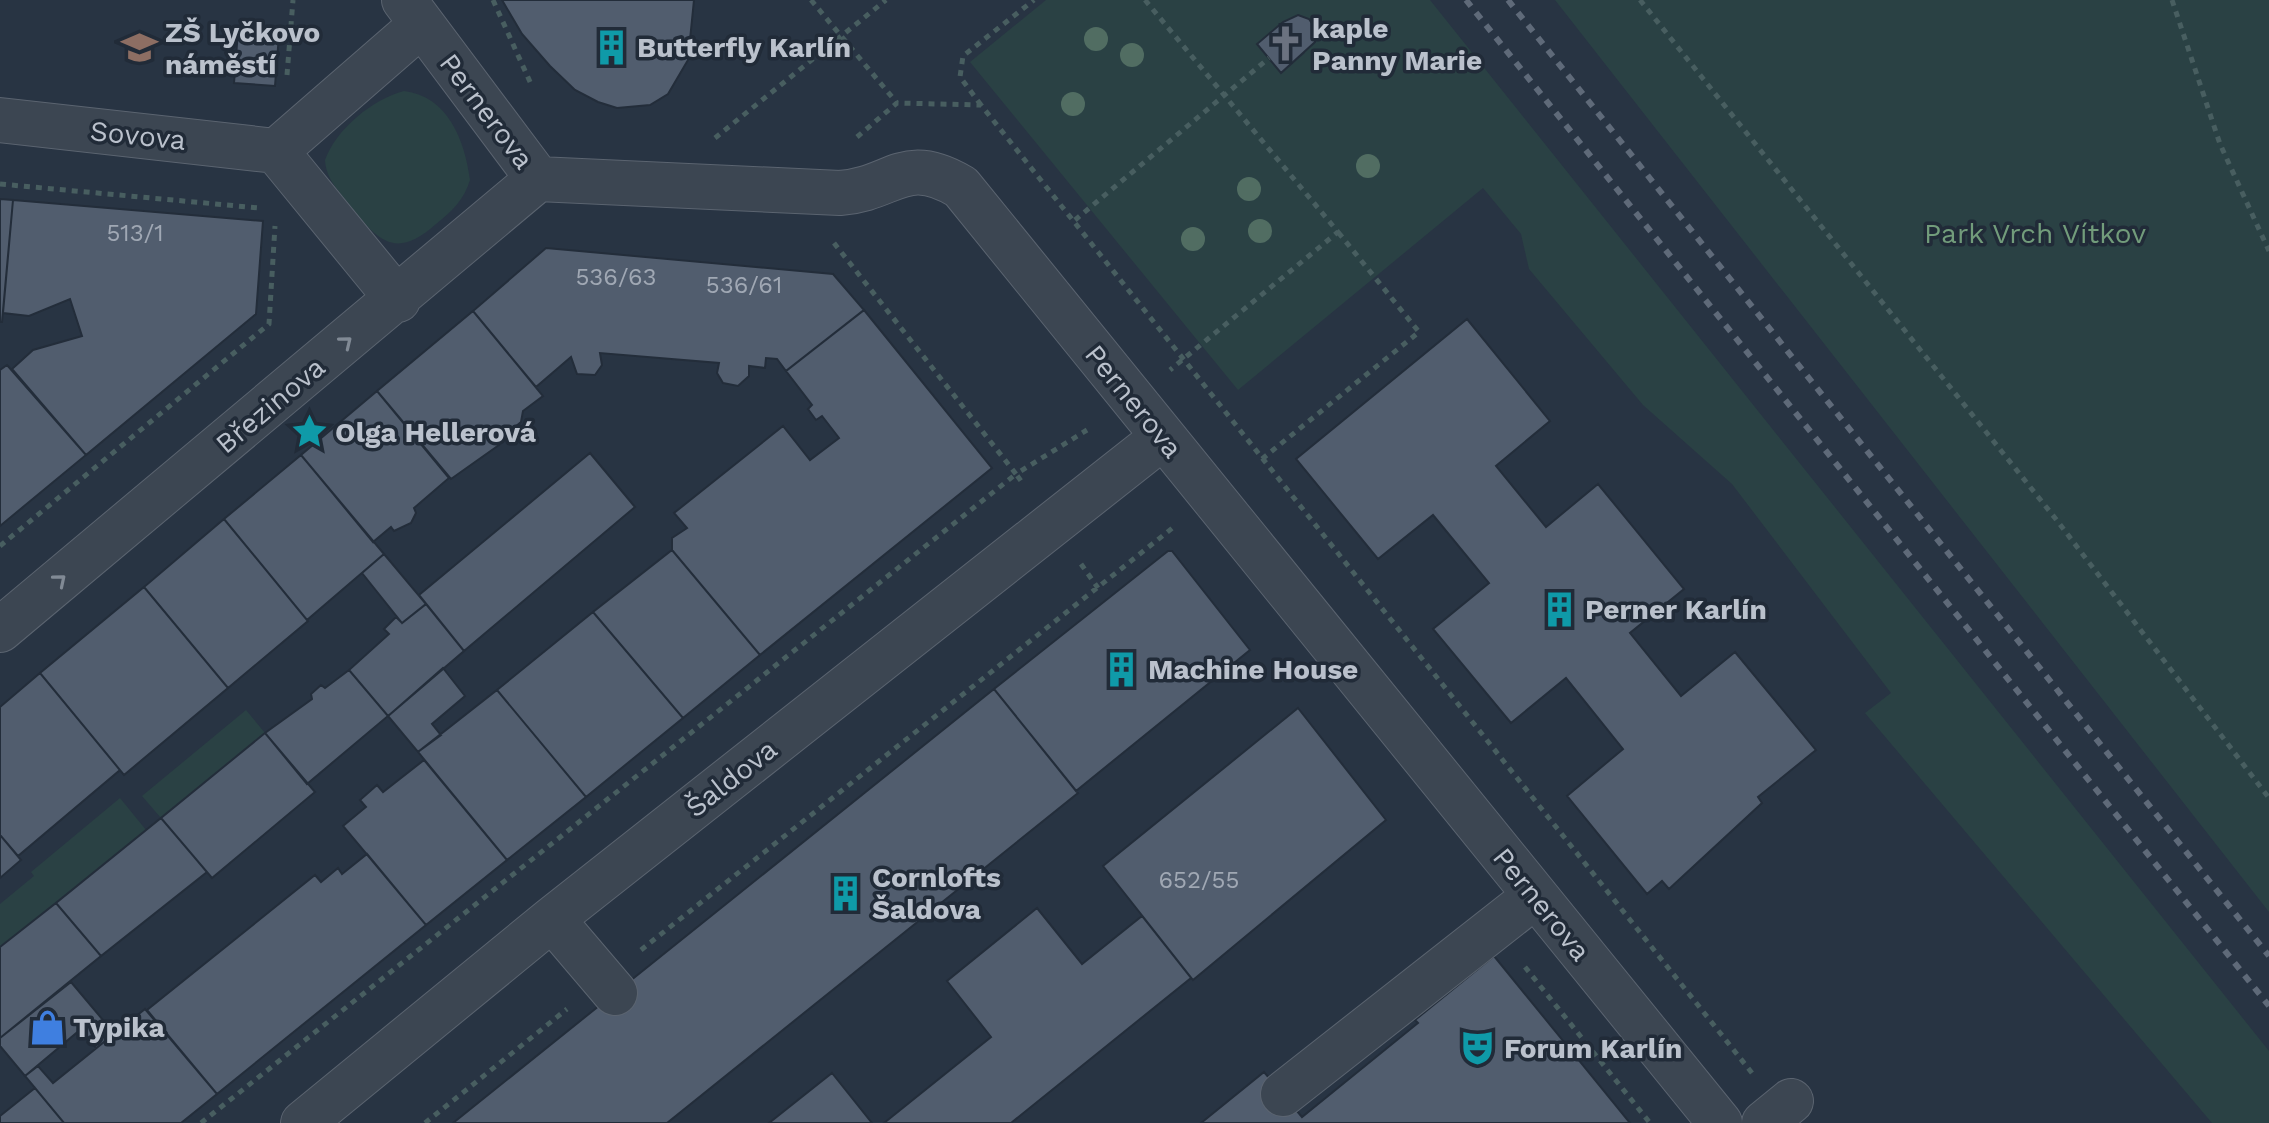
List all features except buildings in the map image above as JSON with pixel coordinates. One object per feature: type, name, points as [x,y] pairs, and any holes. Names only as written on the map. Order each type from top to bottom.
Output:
[{"type":"street","points":[[398,300],[276,151],[413,12]]},
{"type":"street","name":"Pernerova","points":[[413,12],[538,179],[840,193],[868,188],[906,171],[938,173],[961,187],[1306,608],[1720,1123]]},
{"type":"street","name":"Sovova","points":[[0,120],[276,151]]},
{"type":"street","name":"Březinova","points":[[0,630],[398,300],[538,179]]},
{"type":"street","name":"Šaldova","points":[[303,1123],[552,919],[1163,437]]},
{"type":"street","points":[[1283,1094],[1535,896]]},
{"type":"street","points":[[552,919],[609,986]]},
{"type":"path","points":[[287,78],[293,0]]},
{"type":"path","points":[[493,0],[538,98]]},
{"type":"path","points":[[811,0],[897,103]]},
{"type":"path","points":[[706,145],[886,0]]},
{"type":"path","points":[[981,105],[960,77],[963,56],[1034,0]]},
{"type":"path","points":[[1145,0],[1419,332],[1262,459]]},
{"type":"path","points":[[1640,0],[2055,518],[2269,798]]},
{"type":"path","points":[[2172,0],[2220,144],[2269,251]]},
{"type":"path","points":[[1075,220],[1269,58]]},
{"type":"path","points":[[0,184],[261,208]]},
{"type":"path","points":[[0,546],[269,324],[275,224]]},
{"type":"path","points":[[1185,358],[1338,232]]},
{"type":"path","points":[[820,243],[835,243],[1016,474],[1097,424]]},
{"type":"path","points":[[425,1123],[609,986],[1177,524],[1187,536]]},
{"type":"path","points":[[1493,928],[1650,1123]]},
{"type":"green space","points":[[1046,0],[1430,0],[2269,1051],[2269,1123],[2212,1123],[1865,713],[1891,693],[1732,484],[1643,405],[1529,269],[1521,234],[1483,188],[1238,390],[970,62]],"holes":[[[1283,22],[1305,53],[1282,73],[1257,44]]]},
{"type":"green space","name":"Park Vrch Vítkov","points":[[1555,0],[2269,0],[2269,912]]},
{"type":"green space","points":[[404,91],[432,102],[452,123],[464,150],[470,180],[461,199],[447,214],[422,235],[409,242],[398,243],[378,236],[358,216],[333,183],[325,160],[338,137],[357,117],[380,101]]},
{"type":"green space","points":[[246,710],[265,733],[161,818],[142,796]]},
{"type":"green space","points":[[120,798],[146,830],[0,947],[0,904],[34,876],[31,872]]},
{"type":"railway","points":[[1466,0],[2269,1006]]},
{"type":"railway","points":[[1508,0],[2269,956]]},
{"type":"place","name":"kaple Panny Marie","points":[[1286,44]]},
{"type":"place","name":"Butterfly Karlín","points":[[611,47]]},
{"type":"place","name":"ZŠ Lyčkovo náměstí","points":[[139,48]]},
{"type":"place","name":"Olga Hellerová","points":[[309,432]]},
{"type":"place","name":"Perner Karlín","points":[[1559,609]]},
{"type":"place","name":"Machine House","points":[[1122,669]]},
{"type":"place","name":"Cornlofts Šaldova","points":[[846,893]]},
{"type":"place","name":"Typika","points":[[47,1027]]},
{"type":"place","name":"Forum Karlín","points":[[1478,1048]]}]
